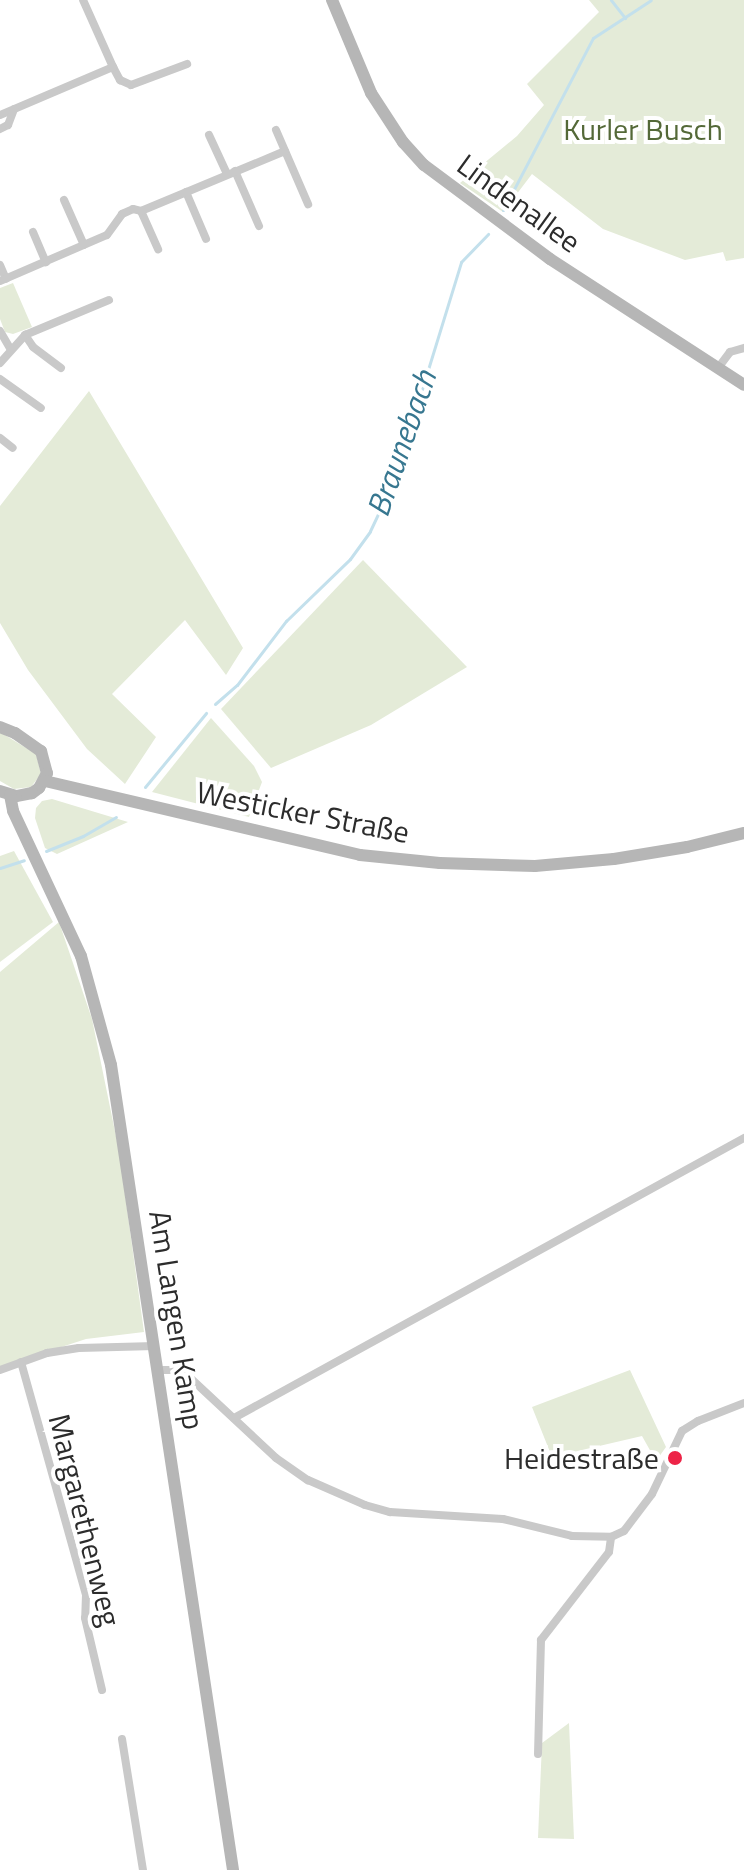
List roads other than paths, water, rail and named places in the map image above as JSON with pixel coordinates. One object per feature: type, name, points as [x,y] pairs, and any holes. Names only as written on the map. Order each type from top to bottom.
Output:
[{"type":"street","points":[[83,0],[120,80],[131,85],[187,64]]},
{"type":"street","name":"Lindenallee","points":[[332,0],[371,93],[403,142],[424,165],[550,259],[744,385]]},
{"type":"street","points":[[0,115],[113,67]]},
{"type":"street","points":[[0,129],[8,125],[14,109]]},
{"type":"street","points":[[276,130],[308,204]]},
{"type":"street","points":[[209,135],[259,226]]},
{"type":"street","points":[[0,265],[3,280],[107,235],[122,214],[133,209],[141,211],[285,151]]},
{"type":"street","points":[[186,192],[206,239]]},
{"type":"street","points":[[64,200],[84,245]]},
{"type":"street","points":[[141,211],[158,249]]},
{"type":"street","points":[[33,232],[46,262]]},
{"type":"street","points":[[0,363],[10,348],[25,335],[109,300]]},
{"type":"street","points":[[0,331],[10,348]]},
{"type":"street","points":[[25,335],[33,347],[61,368]]},
{"type":"street","points":[[718,368],[730,352],[744,348]]},
{"type":"street","points":[[0,379],[41,408]]},
{"type":"street","points":[[0,438],[13,448]]},
{"type":"street","points":[[0,727],[41,751],[47,763],[45,781],[32,793],[5,793]]},
{"type":"street","name":"Westicker Straße","points":[[45,781],[360,855],[440,863],[535,866],[614,859],[744,833]]},
{"type":"street","name":"Am Langen Kamp","points":[[5,793],[65,916],[100,1015],[111,1065],[233,1870]]},
{"type":"street","points":[[234,1418],[744,1138]]},
{"type":"street","points":[[0,1370],[79,1348],[155,1346]]},
{"type":"street","name":"Margarethenweg","points":[[21,1362],[86,1595],[85,1618],[102,1690]]},
{"type":"street","points":[[159,1370],[177,1370],[186,1374],[276,1458],[308,1480],[365,1505],[390,1512],[503,1519],[572,1536],[611,1537],[624,1531],[638,1516],[682,1431],[698,1421],[744,1403]]},
{"type":"street","points":[[538,1754],[541,1640],[609,1552],[611,1537]]},
{"type":"street","points":[[122,1739],[143,1870]]},
{"type":"waterway","points":[[611,0],[625,18]]},
{"type":"waterway","name":"Braunebach","points":[[503,210],[593,38],[651,0]]},
{"type":"waterway","name":"Braunebach","points":[[215,704],[237,685],[286,621],[350,559],[370,531],[394,480],[461,262],[488,234]]},
{"type":"waterway","name":"Braunebach","points":[[145,787],[206,713]]},
{"type":"waterway","name":"Braunebach","points":[[46,851],[83,836],[116,817]]},
{"type":"waterway","name":"Braunebach","points":[[0,868],[24,860]]},
{"type":"place","name":"Heidestraße","points":[[675,1458]]},
{"type":"park label","name":"Kurler Busch","points":[[643,129]]}]
